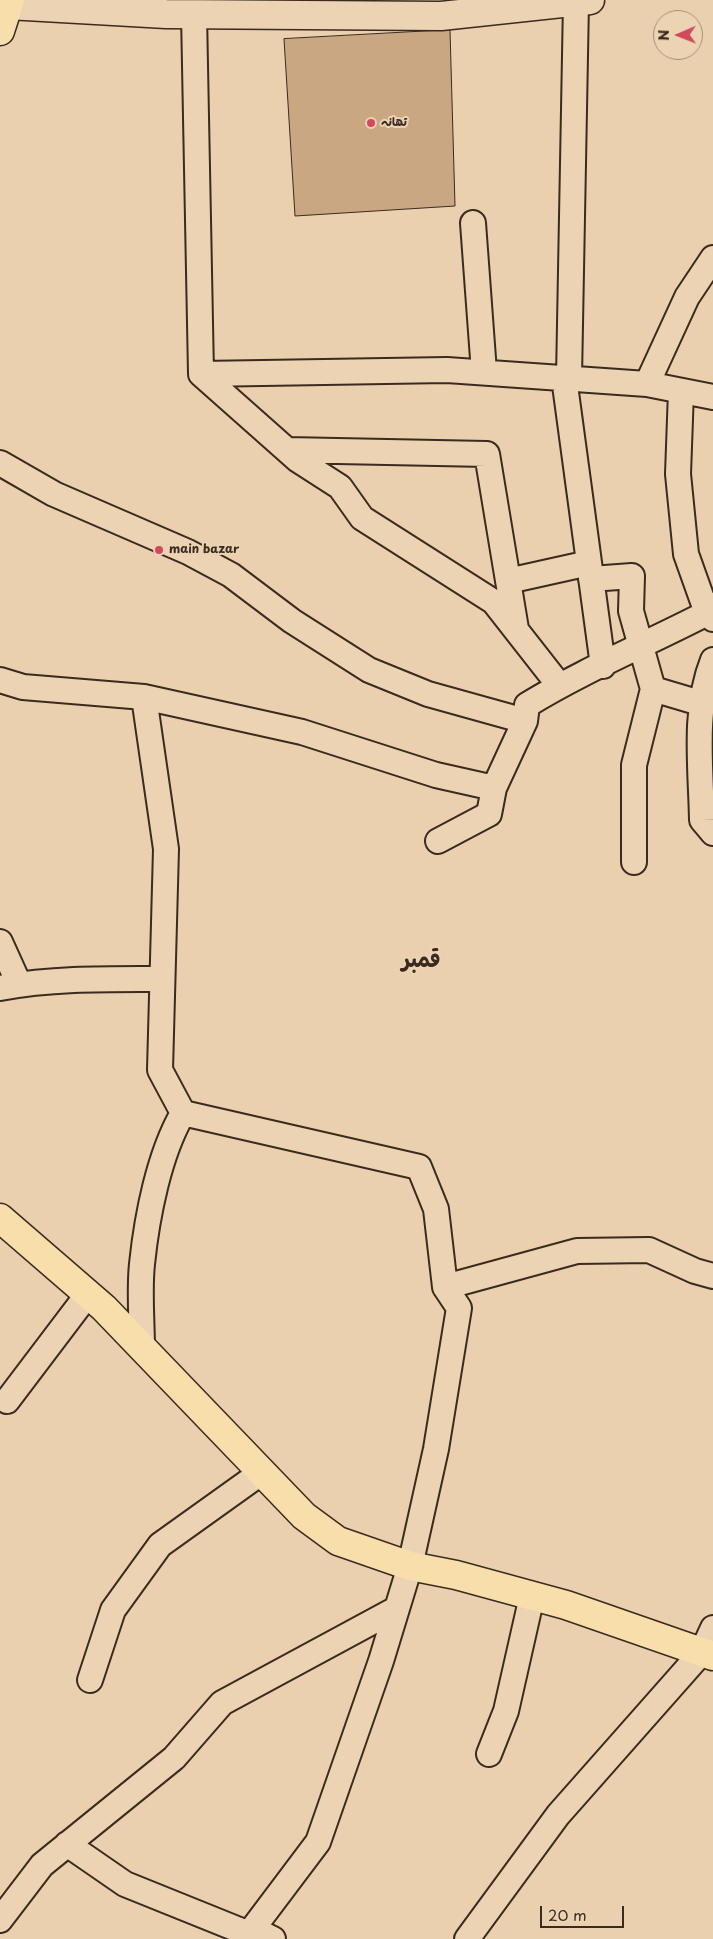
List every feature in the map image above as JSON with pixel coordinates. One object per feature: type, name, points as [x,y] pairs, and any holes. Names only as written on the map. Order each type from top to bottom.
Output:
[{"type":"main road","points":[[0,31],[9,2]]},
{"type":"main road","points":[[0,1218],[88,1294],[304,1516],[338,1541],[410,1566],[456,1575],[532,1596],[708,1654]]},
{"type":"street","points":[[9,2],[194,14],[441,16],[583,1],[569,378],[565,385],[603,666]]},
{"type":"street","points":[[194,14],[201,374],[287,450],[340,487],[362,518],[494,602],[558,686]]},
{"type":"street","points":[[473,223],[484,372]]},
{"type":"street","points":[[647,384],[687,297],[713,258]]},
{"type":"street","points":[[201,374],[447,370],[647,384],[713,397]]},
{"type":"street","points":[[438,841],[489,814],[494,788],[525,721],[527,705],[558,686],[603,666],[711,612],[686,554],[678,474],[681,391]]},
{"type":"street","points":[[287,450],[487,454],[516,631]]},
{"type":"street","points":[[0,464],[54,494],[188,552],[231,576],[292,621],[368,670],[428,694],[525,721]]},
{"type":"street","points":[[508,581],[590,571],[632,576],[631,611],[653,689],[634,765],[634,862]]},
{"type":"street","points":[[713,660],[700,703],[702,820],[713,833]]},
{"type":"street","points":[[2,688],[23,686],[144,697],[302,732],[436,775],[494,788]]},
{"type":"street","points":[[653,689],[700,703]]},
{"type":"street","points":[[67,1844],[125,1884],[255,1935],[318,1842],[381,1661],[410,1566],[436,1449],[459,1308],[445,1287],[436,1209],[419,1167],[183,1113],[160,1070],[166,849],[144,697]]},
{"type":"street","points":[[0,942],[9,986],[83,980],[161,979]]},
{"type":"street","points":[[142,1349],[142,1265],[149,1223],[171,1135],[183,1113]]},
{"type":"street","points":[[445,1287],[577,1251],[649,1250],[695,1271],[713,1276]]},
{"type":"street","points":[[8,1401],[88,1294]]},
{"type":"street","points":[[90,1680],[113,1610],[160,1545],[262,1472]]},
{"type":"street","points":[[489,1754],[506,1711],[532,1596]]},
{"type":"street","points":[[0,1920],[42,1865],[174,1758],[222,1703],[396,1609]]},
{"type":"street","points":[[467,1939],[558,1815],[708,1654],[713,1628]]},
{"type":"building","name":"تھانہ","points":[[450,30],[455,206],[295,216],[284,39]]},
{"type":"place","name":"تھانہ","points":[[371,123]]},
{"type":"place","name":"main bazar","points":[[159,550]]},
{"type":"district","name":"قمبر","points":[[421,961]]}]
